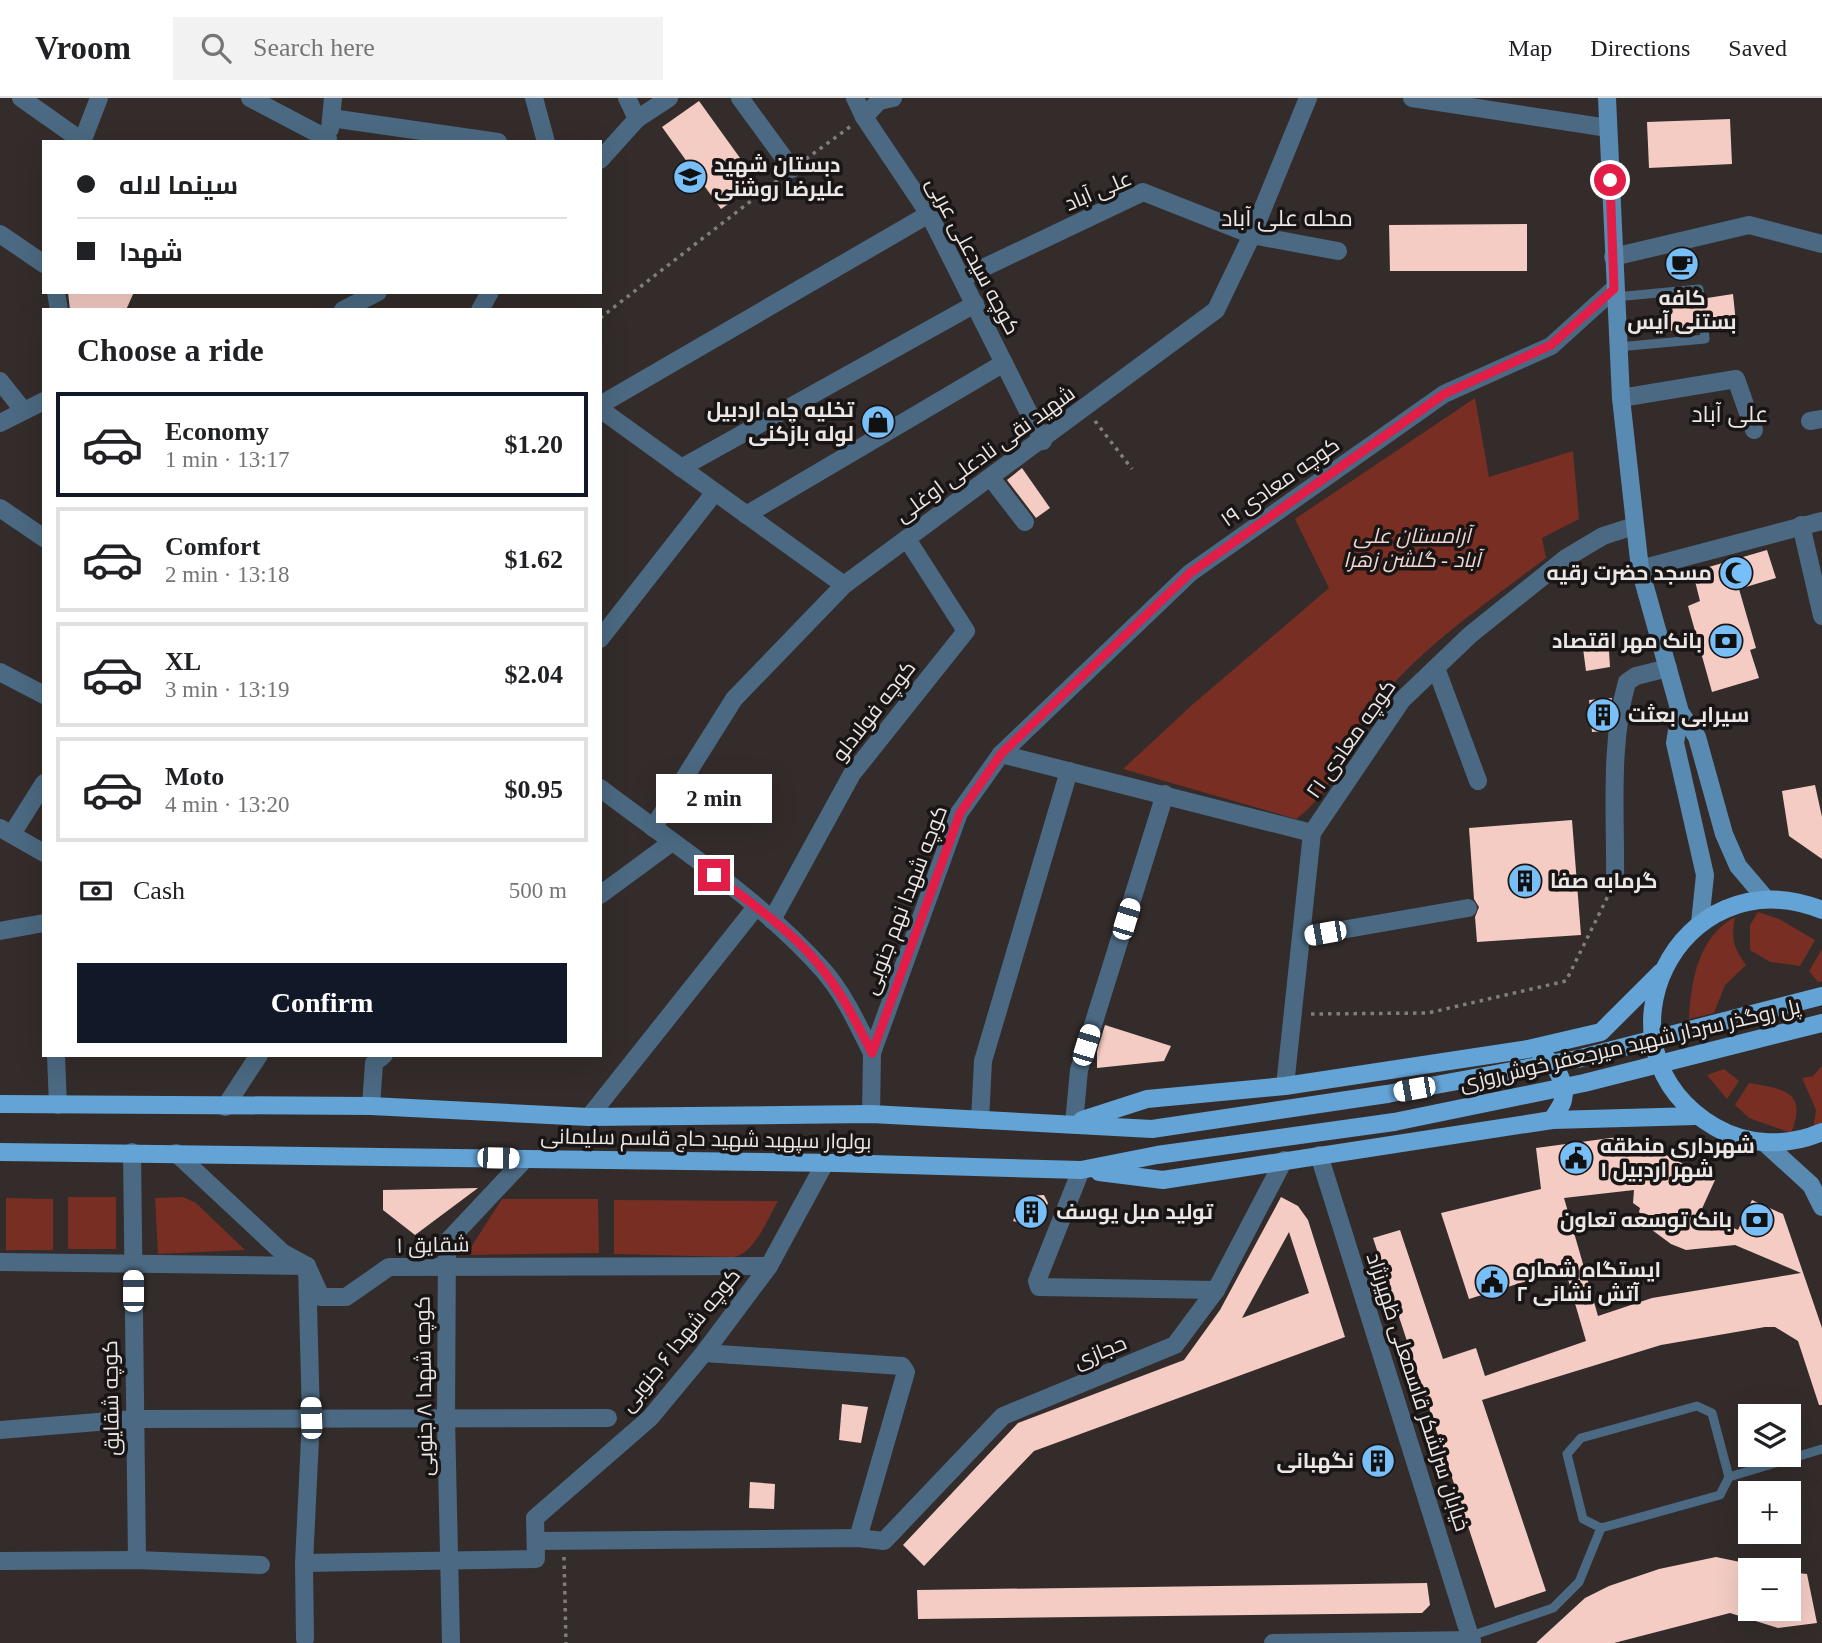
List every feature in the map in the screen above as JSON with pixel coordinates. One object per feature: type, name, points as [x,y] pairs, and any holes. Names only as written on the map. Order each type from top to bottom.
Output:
[{"type":"main road","points":[[1606,98],[1621,398],[1640,569],[1680,712],[1697,737],[1724,834],[1738,866],[1766,899]]},
{"type":"main road","points":[[1680,712],[1675,743],[1705,874],[1700,923]]},
{"type":"main road","points":[[1074,1123],[1147,1099],[1285,1086],[1528,1049],[1601,1032],[1661,972],[1675,948],[1700,923],[1731,906],[1766,899],[1802,902],[1822,910]]},
{"type":"main road","points":[[1661,972],[1651,1010],[1654,1050],[1670,1086],[1696,1116],[1728,1135],[1765,1143],[1804,1140],[1822,1132]]},
{"type":"main road","name":"پل روگذر سردار شهید میرجعفر خوش‌روزی","points":[[1152,1129],[1387,1094],[1577,1059],[1822,996]]},
{"type":"main road","name":"پل روگذر سردار شهید میرجعفر خوش‌روزی","points":[[1157,1155],[1394,1122],[1584,1083],[1822,1023]]},
{"type":"main road","points":[[1528,1049],[1550,1059],[1559,1074],[1564,1099],[1552,1120]]},
{"type":"main road","name":"بولوار سپهبد شهید حاج قاسم سلیمانی","points":[[0,1104],[372,1106],[589,1117],[872,1114],[1152,1129]]},
{"type":"main road","points":[[1081,1170],[1163,1180],[1552,1120],[1696,1116]]},
{"type":"main road","points":[[1765,1143],[1811,1185],[1822,1207]]},
{"type":"main road","name":"بولوار سپهبد شهید حاج قاسم سلیمانی","points":[[0,1152],[825,1163],[1081,1170],[1157,1155]]},
{"type":"street","points":[[21,98],[81,140]]},
{"type":"street","points":[[82,140],[99,98]]},
{"type":"street","points":[[250,98],[328,140],[333,98]]},
{"type":"street","points":[[534,98],[545,140]]},
{"type":"street","points":[[628,98],[637,119]]},
{"type":"street","points":[[602,158],[637,119],[669,98]]},
{"type":"street","points":[[740,98],[792,169]]},
{"type":"street","name":"کوچه سیدعلی عربی","points":[[855,98],[864,117],[929,214],[1043,441]]},
{"type":"street","points":[[864,117],[879,101],[893,98]]},
{"type":"street","name":"شهید نقی نادعلی اوغلی","points":[[653,828],[734,699],[844,585],[1043,441],[1216,310],[1252,235],[1308,98]]},
{"type":"street","points":[[1412,98],[1608,128]]},
{"type":"street","points":[[331,118],[484,140]]},
{"type":"street","name":"علی آباد","points":[[962,278],[1143,192],[1252,235],[1338,251]]},
{"type":"street","points":[[602,406],[929,214]]},
{"type":"street","points":[[1613,257],[1749,225],[1822,244]]},
{"type":"street","points":[[0,234],[42,263]]},
{"type":"street","name":"کوچه معادی ۱۹","points":[[1001,754],[1190,573],[1444,394],[1551,345],[1614,293]]},
{"type":"street","points":[[344,294],[360,301]]},
{"type":"street","points":[[347,308],[374,294]]},
{"type":"street","points":[[681,468],[975,304]]},
{"type":"street","points":[[746,515],[1004,363]]},
{"type":"street","points":[[1621,398],[1736,379],[1754,430]]},
{"type":"street","points":[[0,381],[23,410]]},
{"type":"street","points":[[0,423],[42,402]]},
{"type":"street","points":[[602,409],[844,585]]},
{"type":"street","points":[[991,478],[1025,522]]},
{"type":"street","points":[[602,636],[715,492]]},
{"type":"street","points":[[0,508],[42,537]]},
{"type":"street","points":[[1640,569],[1822,521]]},
{"type":"street","name":"کوچه معادی ۲۱","points":[[1285,1086],[1312,833],[1402,700],[1471,635],[1566,558],[1603,536],[1634,526]]},
{"type":"street","points":[[1801,526],[1822,616]]},
{"type":"street","name":"کوچه فولادلو","points":[[772,920],[852,774],[967,631],[908,539]]},
{"type":"street","points":[[1436,668],[1478,781]]},
{"type":"street","points":[[1615,882],[1616,763],[1624,694],[1627,682],[1636,676],[1668,668]]},
{"type":"street","points":[[0,672],[42,694]]},
{"type":"street","points":[[1001,754],[1312,833]]},
{"type":"street","name":"کوچه شهدا نهم جنوبی","points":[[872,1114],[872,1053],[960,813],[1001,754]]},
{"type":"street","points":[[980,1119],[983,1061],[1069,771]]},
{"type":"street","points":[[42,786],[6,831],[42,852]]},
{"type":"street","points":[[602,790],[772,920],[825,972],[854,1017],[872,1053]]},
{"type":"street","points":[[1074,1123],[1079,1070],[1165,794]]},
{"type":"street","points":[[602,894],[672,842]]},
{"type":"street","points":[[589,1117],[756,907]]},
{"type":"street","points":[[1301,937],[1468,908]]},
{"type":"street","points":[[0,931],[42,923]]},
{"type":"street","points":[[56,1057],[58,1105]]},
{"type":"street","points":[[225,1107],[258,1057]]},
{"type":"street","points":[[372,1106],[374,1063],[382,1057]]},
{"type":"street","name":"کوچه شقایق","points":[[132,1152],[137,1560]]},
{"type":"street","points":[[176,1153],[283,1253],[307,1266]]},
{"type":"street","name":"خیابان سرلشکر قاسمعلی ظهیرنژاد","points":[[1319,1155],[1472,1640]]},
{"type":"street","name":"کوچه شهدا ۸ جنوبی","points":[[451,1643],[446,1418],[447,1242],[525,1159]]},
{"type":"street","name":"حجازی","points":[[858,1538],[884,1541],[1003,1416],[1175,1345],[1216,1290],[1284,1160]]},
{"type":"street","name":"کوچه شهدا ۶ جنوبی","points":[[536,1550],[535,1523],[539,1514],[650,1418],[704,1353],[769,1266],[825,1163]]},
{"type":"street","points":[[1081,1170],[1037,1281],[1039,1287],[1216,1290]]},
{"type":"street","points":[[0,1262],[307,1266]]},
{"type":"street","points":[[305,1639],[304,1563],[311,1418],[307,1266]]},
{"type":"street","name":"شقایق ۱","points":[[307,1266],[321,1297],[346,1297],[389,1267],[769,1266]]},
{"type":"street","points":[[304,1563],[450,1561],[536,1550],[564,1541],[858,1538],[906,1372],[902,1366],[704,1353]]},
{"type":"street","points":[[0,1430],[134,1419],[608,1418]]},
{"type":"street","points":[[0,1562],[137,1560],[261,1565]]},
{"type":"street","points":[[1273,1643],[1472,1640]]},
{"type":"lane","points":[[1614,293],[1699,289],[1700,298]]},
{"type":"lane","points":[[1618,347],[1705,339],[1704,327]]},
{"type":"lane","points":[[1697,1406],[1712,1413],[1729,1477],[1720,1495],[1601,1528],[1583,1519],[1567,1454],[1581,1438],[1697,1406]]},
{"type":"lane","points":[[1729,1477],[1822,1449]]},
{"type":"lane","points":[[1472,1640],[1553,1608],[1579,1582],[1601,1528]]},
{"type":"path","points":[[602,316],[792,169],[864,117]]},
{"type":"path","points":[[1085,408],[1132,469]]},
{"type":"path","points":[[1293,1014],[1428,1013],[1566,981],[1615,882]]},
{"type":"path","points":[[564,1541],[566,1643]]},
{"type":"green space","name":"آرامستان علی آباد - گلشن زهرا","points":[[1475,398],[1489,477],[1573,451],[1579,519],[1542,538],[1546,558],[1434,644],[1393,684],[1365,719],[1321,795],[1309,808],[1296,819],[1123,769],[1192,705],[1329,588],[1295,519]]},
{"type":"green space","points":[[1758,912],[1779,919],[1815,940],[1800,966],[1770,962],[1750,950],[1750,925]]},
{"type":"green space","points":[[1735,917],[1734,942],[1746,965],[1725,985],[1714,1013],[1689,1019],[1699,961],[1712,936]]},
{"type":"green space","points":[[1822,949],[1822,981],[1818,982],[1809,971]]},
{"type":"green space","points":[[1822,1066],[1822,1125],[1813,1130],[1816,1110],[1802,1078],[1813,1076]]},
{"type":"green space","points":[[1724,1069],[1739,1081],[1727,1099],[1707,1075]]},
{"type":"green space","points":[[1749,1083],[1773,1087],[1790,1094],[1797,1108],[1791,1133],[1749,1118],[1735,1105]]},
{"type":"green space","points":[[68,1197],[116,1197],[116,1249],[68,1249]]},
{"type":"green space","points":[[183,1197],[196,1203],[245,1250],[158,1254],[155,1198]]},
{"type":"green space","points":[[6,1198],[53,1199],[53,1250],[6,1250]]},
{"type":"green space","points":[[502,1199],[598,1199],[599,1253],[466,1255]]},
{"type":"green space","points":[[614,1200],[778,1201],[754,1243],[741,1255],[733,1257],[614,1254]]},
{"type":"building","points":[[699,101],[758,183],[721,209],[662,127]]},
{"type":"building","points":[[1730,119],[1732,164],[1649,168],[1647,122]]},
{"type":"building","points":[[1527,224],[1527,271],[1390,271],[1389,225]]},
{"type":"building","points":[[68,294],[133,294],[127,308],[70,308]]},
{"type":"building","points":[[1733,294],[1736,323],[1711,326],[1703,320],[1697,327],[1668,331],[1664,302],[1693,299],[1701,305],[1707,298]]},
{"type":"building","points":[[1022,468],[1050,508],[1036,518],[1007,480]]},
{"type":"building","points":[[1767,550],[1776,578],[1739,589],[1756,648],[1750,650],[1759,678],[1712,692],[1688,606],[1700,601],[1694,577],[1702,569]]},
{"type":"building","points":[[1608,636],[1610,667],[1586,671],[1582,641]]},
{"type":"building","name":"سیرابی بعثت","points":[[1612,698],[1606,731],[1592,732],[1589,700]]},
{"type":"building","points":[[1815,785],[1822,817],[1822,859],[1789,836],[1782,791]]},
{"type":"building","name":"گرمابه صفا","points":[[1572,820],[1581,935],[1477,942],[1475,917],[1479,907],[1474,899],[1469,828]]},
{"type":"building","points":[[1105,1025],[1171,1046],[1164,1061],[1097,1068],[1097,1051]]},
{"type":"building","points":[[1618,1137],[1662,1153],[1715,1180],[1700,1213],[1738,1230],[1752,1200],[1783,1214],[1822,1328],[1822,1405],[1819,1405],[1798,1341],[1775,1327],[1661,1345],[1482,1400],[1546,1591],[1495,1608],[1373,1238],[1400,1230],[1443,1359],[1476,1348],[1485,1376],[1586,1341],[1565,1269],[1469,1299],[1441,1213],[1541,1189],[1536,1148]],"holes":[[[1634,1190],[1633,1203],[1640,1208],[1639,1212],[1649,1223],[1648,1227],[1671,1244],[1686,1250],[1735,1245],[1801,1273],[1652,1298],[1598,1316],[1564,1198]]]},
{"type":"building","points":[[478,1188],[415,1235],[383,1210],[383,1190]]},
{"type":"building","name":"تولید مبل یوسف","points":[[1044,1195],[1048,1203],[1037,1227],[1013,1221],[1025,1196]]},
{"type":"building","points":[[1281,1197],[1298,1206],[1308,1220],[1345,1337],[1034,1451],[924,1566],[903,1545],[1018,1423],[1184,1360],[1220,1310]],"holes":[[[1289,1232],[1309,1293],[1242,1318]]]},
{"type":"building","points":[[842,1404],[868,1407],[861,1443],[839,1440]]},
{"type":"building","name":"نگهبانی","points":[[1383,1450],[1388,1466],[1372,1472],[1368,1456]]},
{"type":"building","points":[[750,1482],[775,1484],[774,1509],[749,1508]]},
{"type":"building","points":[[1716,1557],[1738,1562],[1738,1616],[1730,1613],[1614,1643],[1536,1643],[1585,1598],[1609,1586],[1659,1569]]},
{"type":"building","points":[[1801,1573],[1807,1574],[1817,1623],[1778,1628],[1756,1621],[1801,1621]]},
{"type":"building","points":[[1427,1583],[1430,1605],[1422,1613],[918,1619],[917,1590]]},
{"type":"place","name":"دبستان شهید علیرضا روشنی","points":[[690,177]]},
{"type":"place","name":"کافه بستنی آیس","points":[[1682,264]]},
{"type":"place","name":"تخلیه چاه اردبیل لوله بازکنی","points":[[878,422]]},
{"type":"place","name":"مسجد حضرت رقیه","points":[[1736,573]]},
{"type":"place","name":"بانک مهر اقتصاد","points":[[1726,641]]},
{"type":"place","name":"سیرابی بعثت","points":[[1603,715]]},
{"type":"place","name":"گرمابه صفا","points":[[1525,881]]},
{"type":"place","name":"شهرداری منطقه ۱ شهر اردبیل","points":[[1576,1158]]},
{"type":"place","name":"تولید مبل یوسف","points":[[1031,1212]]},
{"type":"place","name":"بانک توسعه تعاون","points":[[1757,1220]]},
{"type":"place","name":"ایستگاه شماره ۲ آتش نشانی","points":[[1492,1282]]},
{"type":"place","name":"نگهبانی","points":[[1378,1461]]},
{"type":"district","name":"محله علی آباد","points":[[1287,218]]},
{"type":"district","name":"علی آباد","points":[[1730,414]]},
{"type":"route","points":[[714,875],[772,920],[825,972],[854,1017],[872,1053],[960,813],[1001,754],[1190,573],[1444,394],[1551,345],[1614,289],[1610,180]]}]
